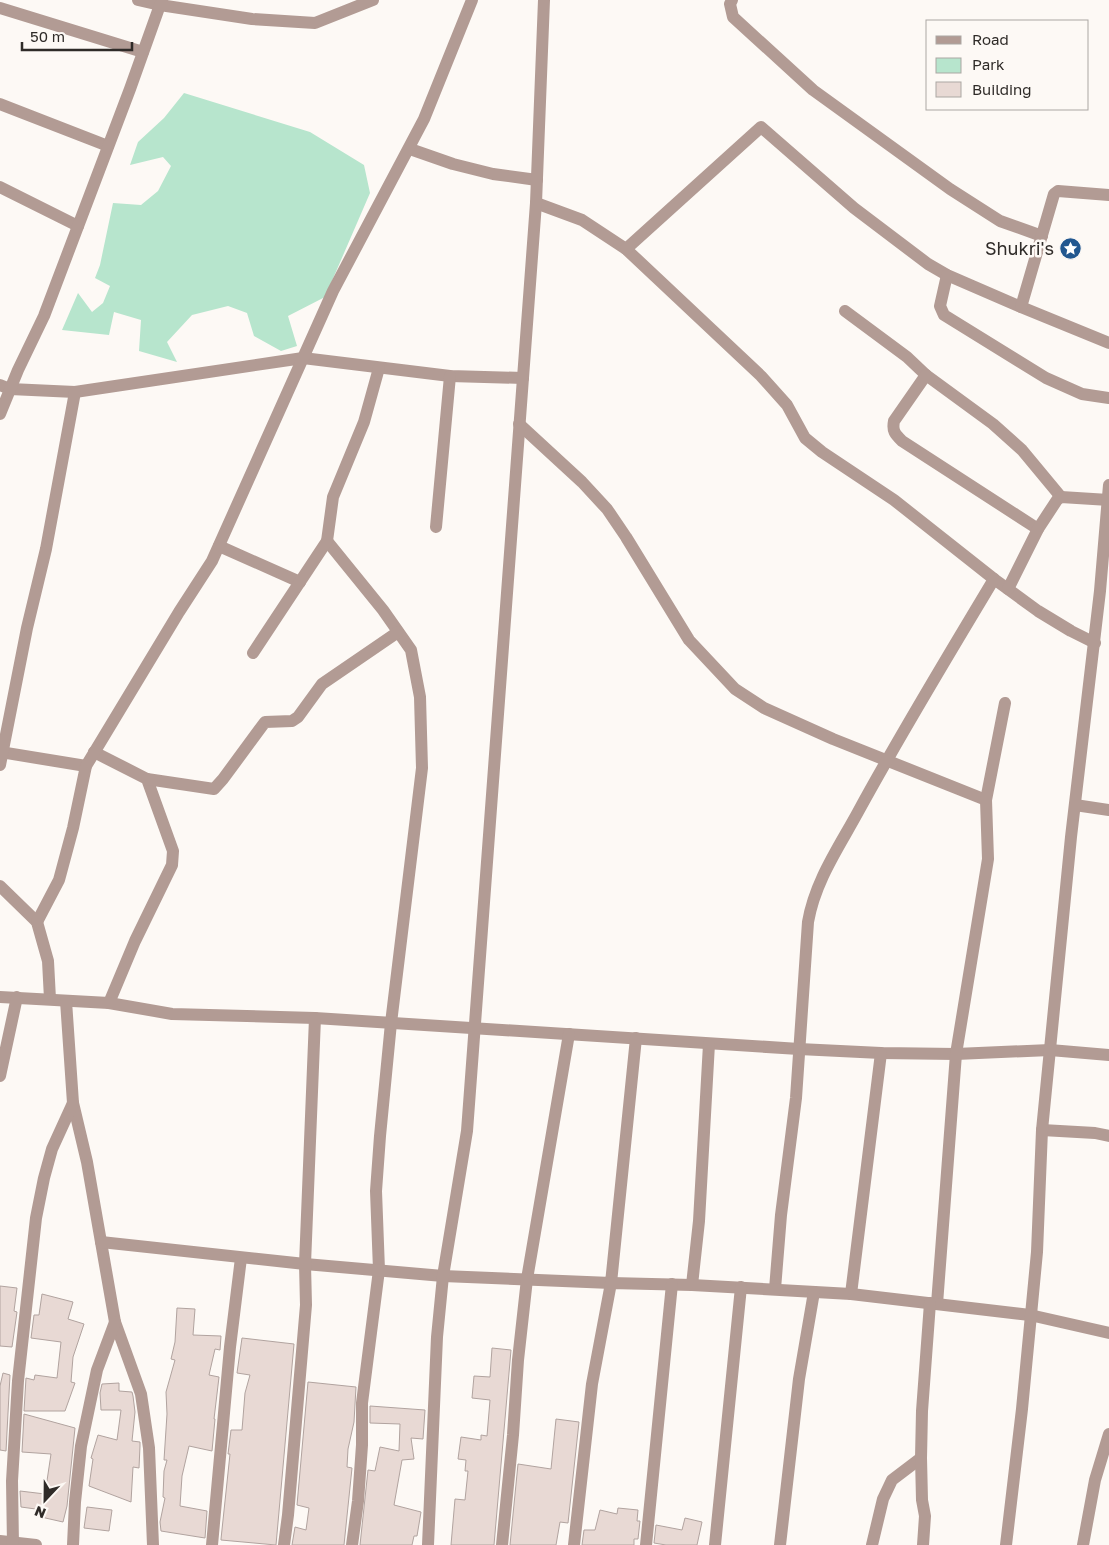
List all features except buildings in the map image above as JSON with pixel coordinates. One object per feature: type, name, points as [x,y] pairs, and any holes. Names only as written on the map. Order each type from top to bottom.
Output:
[{"type":"street","points":[[138,0],[161,2],[252,19],[315,23],[373,0]]},
{"type":"street","points":[[37,922],[59,880],[73,828],[86,766],[220,546],[333,291],[410,149],[472,0]]},
{"type":"street","points":[[428,1545],[437,1337],[443,1276],[467,1131],[536,203],[544,0]]},
{"type":"street","points":[[732,0],[730,4],[732,17],[814,90],[950,190],[1000,221],[1042,236]]},
{"type":"street","points":[[0,414],[5,387],[44,316],[161,2]]},
{"type":"street","points":[[0,8],[143,52]]},
{"type":"street","points":[[0,104],[108,146]]},
{"type":"street","points":[[626,249],[761,127],[854,208],[928,264],[947,275],[1109,343]]},
{"type":"street","points":[[410,149],[453,164],[493,174],[537,180]]},
{"type":"street","points":[[0,187],[78,226]]},
{"type":"street","points":[[1021,307],[1054,194],[1058,191],[1109,195]]},
{"type":"street","points":[[536,203],[582,220],[626,249],[761,376],[787,406],[805,438],[822,452],[894,500],[1038,612],[1095,643]]},
{"type":"street","points":[[947,275],[940,306],[944,315],[1046,378],[1082,394],[1109,398]]},
{"type":"street","points":[[845,311],[908,357],[926,375],[993,424],[1022,450],[1061,497]]},
{"type":"street","points":[[5,387],[75,392],[303,358],[450,376],[523,378]]},
{"type":"street","points":[[253,654],[327,541],[334,497],[364,422],[379,368]]},
{"type":"street","points":[[926,375],[894,421],[892,428],[895,434],[902,441],[1038,529]]},
{"type":"street","points":[[436,527],[450,376]]},
{"type":"street","points":[[0,766],[27,628],[46,549],[75,392]]},
{"type":"street","points":[[519,424],[582,482],[607,509],[689,640],[735,689],[764,708],[833,739],[986,800]]},
{"type":"street","points":[[1006,1545],[1022,1409],[1037,1252],[1042,1130],[1075,805],[1095,643],[1109,485]]},
{"type":"street","points":[[1008,590],[1038,529],[1057,500],[1061,497],[1108,500]]},
{"type":"street","points":[[327,541],[383,610],[411,650],[420,696],[422,768],[391,1023],[376,1191],[379,1270],[362,1403],[362,1445],[358,1501],[352,1545]]},
{"type":"street","points":[[220,546],[300,582]]},
{"type":"street","points":[[775,1290],[781,1215],[796,1098],[798,1048],[811,905],[822,878],[886,759],[994,579]]},
{"type":"street","points":[[94,752],[148,779],[214,789],[265,722],[292,721],[298,717],[322,684],[398,632]]},
{"type":"street","points":[[923,1545],[925,1516],[922,1500],[922,1411],[934,1304],[956,1054],[988,859],[986,800],[1005,703]]},
{"type":"street","points":[[2,752],[86,766]]},
{"type":"street","points":[[109,1003],[135,941],[172,865],[173,850],[148,779]]},
{"type":"street","points":[[1075,805],[1109,810]]},
{"type":"street","points":[[0,886],[37,922],[48,961],[50,999]]},
{"type":"street","points":[[0,997],[109,1003],[172,1014],[315,1018],[708,1044],[880,1053],[956,1054],[1050,1050],[1109,1054]]},
{"type":"street","points":[[0,1076],[17,998]]},
{"type":"street","points":[[66,1001],[73,1103],[87,1162],[115,1322],[141,1394],[149,1448],[153,1545]]},
{"type":"street","points":[[284,1545],[306,1305],[305,1264],[315,1018]]},
{"type":"street","points":[[502,1545],[527,1278],[569,1034]]},
{"type":"street","points":[[574,1545],[592,1384],[611,1283],[636,1038]]},
{"type":"street","points":[[692,1284],[699,1220],[708,1044]]},
{"type":"street","points":[[851,1294],[880,1053]]},
{"type":"street","points":[[14,1544],[12,1481],[18,1392],[36,1218],[52,1149],[73,1103]]},
{"type":"street","points":[[1042,1130],[1096,1133],[1109,1136]]},
{"type":"street","points":[[101,1242],[241,1258],[443,1276],[611,1283],[692,1284],[851,1294],[1030,1315],[1109,1333]]},
{"type":"street","points":[[212,1545],[230,1347],[241,1258]]},
{"type":"street","points":[[646,1545],[672,1284]]},
{"type":"street","points":[[715,1545],[741,1287]]},
{"type":"street","points":[[780,1545],[799,1379],[814,1292]]},
{"type":"street","points":[[73,1545],[75,1502],[82,1446],[97,1370],[115,1322]]},
{"type":"street","points":[[1083,1545],[1095,1480],[1109,1434]]},
{"type":"street","points":[[872,1545],[883,1499],[892,1480],[921,1458]]},
{"type":"street","points":[[0,1541],[36,1545]]},
{"type":"green space","points":[[184,93],[310,132],[364,165],[370,193],[325,297],[288,316],[297,346],[281,351],[254,336],[247,313],[228,306],[192,315],[167,342],[177,362],[139,351],[141,320],[114,312],[109,335],[62,330],[78,293],[92,312],[103,303],[110,286],[95,278],[100,265],[113,203],[141,205],[158,191],[171,166],[163,157],[130,165],[138,142],[164,118]]},
{"type":"place","name":"Shukri's","points":[[1070,249]]}]
